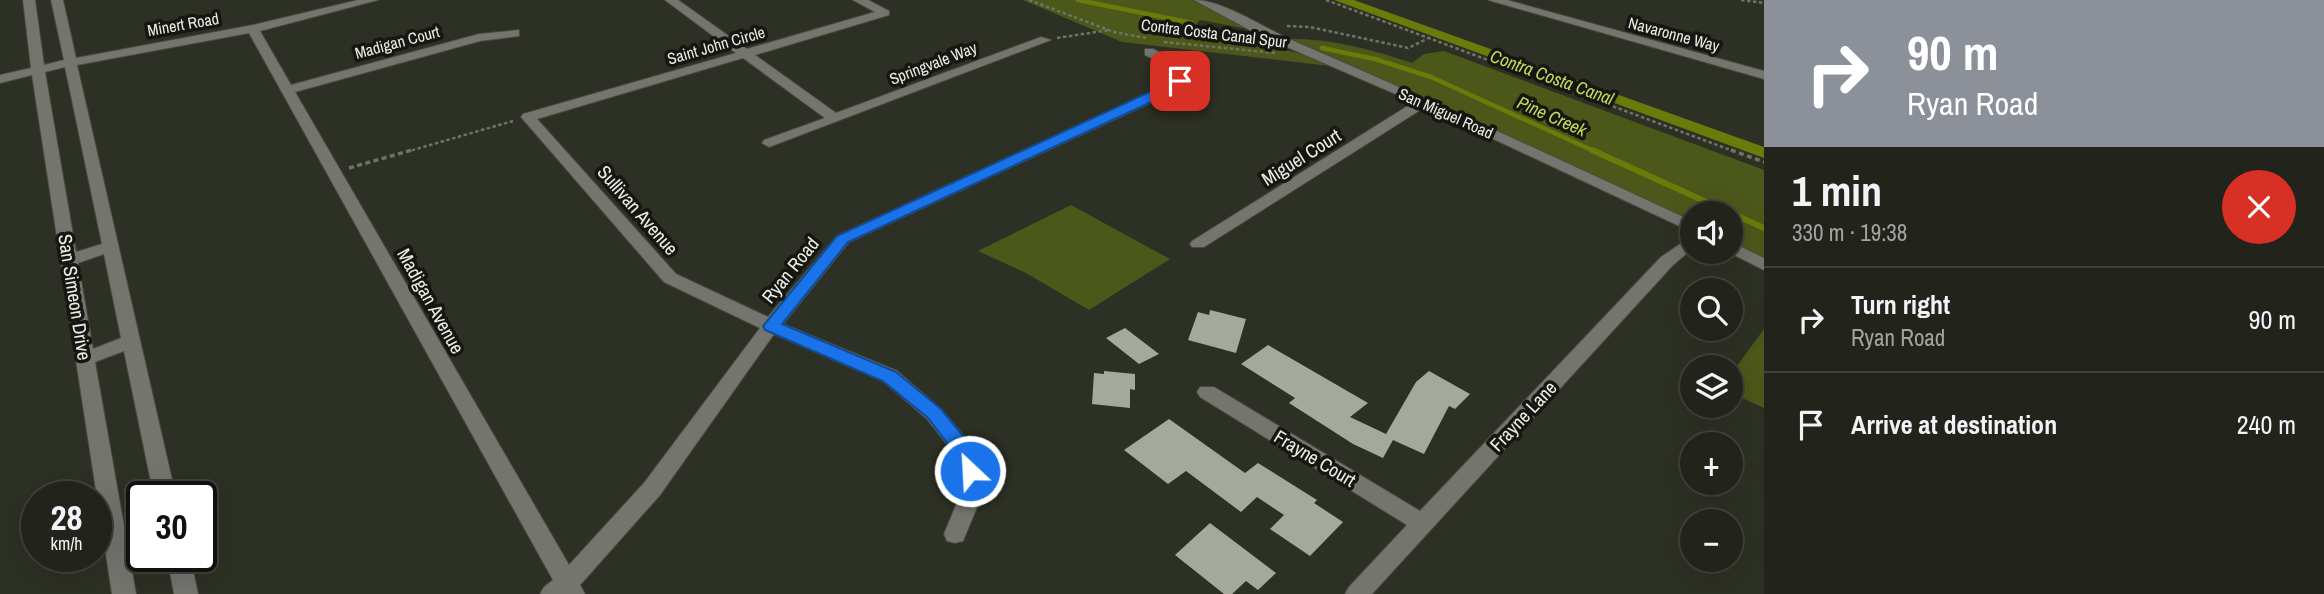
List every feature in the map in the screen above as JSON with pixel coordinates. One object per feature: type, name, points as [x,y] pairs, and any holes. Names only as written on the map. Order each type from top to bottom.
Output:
[{"type":"street","name":"San Simeon Drive","points":[[29,0],[38,71],[124,594]]},
{"type":"street","points":[[57,0],[162,481]]},
{"type":"street","name":"Minert Road","points":[[0,79],[72,62],[253,29],[372,0]]},
{"type":"street","points":[[671,0],[834,118]]},
{"type":"street","name":"Saint John Circle","points":[[528,117],[885,13],[859,0]]},
{"type":"street","name":"San Miguel Road","points":[[1200,0],[1263,32],[1424,102],[1680,221]]},
{"type":"street","name":"Navaronne Way","points":[[1494,0],[1764,75]]},
{"type":"street","name":"Madigan Avenue","points":[[253,29],[335,172],[564,591]]},
{"type":"street","name":"Madigan Court","points":[[289,90],[479,38],[514,33]]},
{"type":"street","name":"Springvale Way","points":[[769,143],[1045,40]]},
{"type":"street","name":"Ryan Road","points":[[564,591],[652,489],[771,326],[843,239],[1169,89],[1192,73],[1149,52]]},
{"type":"street","name":"Miguel Court","points":[[1198,244],[1424,102]]},
{"type":"street","name":"Sullivan Avenue","points":[[528,117],[670,278],[771,326],[890,376],[934,414],[966,453],[974,488],[956,534]]},
{"type":"street","points":[[69,260],[112,246]]},
{"type":"street","name":"Frayne Lane","points":[[1357,594],[1667,261],[1680,251]]},
{"type":"street","points":[[1743,254],[1764,265]]},
{"type":"street","points":[[85,359],[132,341]]},
{"type":"street","name":"Frayne Court","points":[[1207,392],[1423,524]]},
{"type":"street","points":[[181,572],[186,594]]},
{"type":"path","name":"Contra Costa Canal Spur","points":[[1029,0],[1109,30],[1169,43],[1282,54]]},
{"type":"path","points":[[1326,0],[1764,162]]},
{"type":"path","points":[[1741,0],[1764,3]]},
{"type":"path","points":[[1263,32],[1289,26],[1310,27],[1408,48],[1427,39]]},
{"type":"path","points":[[1045,40],[1109,30]]},
{"type":"path","points":[[335,172],[528,117]]},
{"type":"green space","points":[[1023,0],[1200,0],[1263,32],[1200,20],[1190,31],[1314,56],[1278,39],[1346,45],[1412,63],[1424,54],[1444,51],[1764,170],[1764,265],[1743,254],[1743,201],[1680,201],[1680,221],[1424,102],[1339,67],[1122,42]]},
{"type":"green space","points":[[1071,205],[1170,259],[1089,310],[1026,273],[978,251]]},
{"type":"green space","points":[[1764,329],[1764,408],[1743,398],[1743,358]]},
{"type":"building","points":[[1210,310],[1246,319],[1236,353],[1188,340],[1198,312],[1209,315]]},
{"type":"building","points":[[1125,328],[1159,354],[1139,364],[1106,338]]},
{"type":"building","points":[[1268,345],[1368,403],[1350,417],[1386,434],[1416,382],[1429,371],[1470,394],[1455,409],[1449,406],[1424,454],[1393,440],[1383,458],[1353,444],[1289,403],[1295,398],[1241,364]]},
{"type":"building","points":[[1104,371],[1135,374],[1135,390],[1130,389],[1130,408],[1092,404],[1094,373],[1104,374]]},
{"type":"building","points":[[1169,419],[1245,473],[1258,463],[1317,500],[1314,503],[1343,522],[1310,556],[1270,529],[1284,515],[1257,497],[1241,512],[1186,471],[1168,484],[1124,450]]},
{"type":"building","points":[[1210,523],[1276,573],[1258,590],[1246,581],[1232,594],[1224,594],[1175,555]]},
{"type":"waterway","name":"Pine Creek","points":[[1078,0],[1192,23]]},
{"type":"waterway","name":"Contra Costa Canal","points":[[1341,0],[1764,153]]},
{"type":"waterway","name":"Pine Creek","points":[[1322,48],[1375,59],[1431,77],[1596,152]]},
{"type":"waterway","name":"Pine Creek","points":[[1592,150],[1764,228]]},
{"type":"route","points":[[970,471],[966,453],[934,414],[890,376],[771,326],[843,239],[1169,89],[1180,81]]}]
